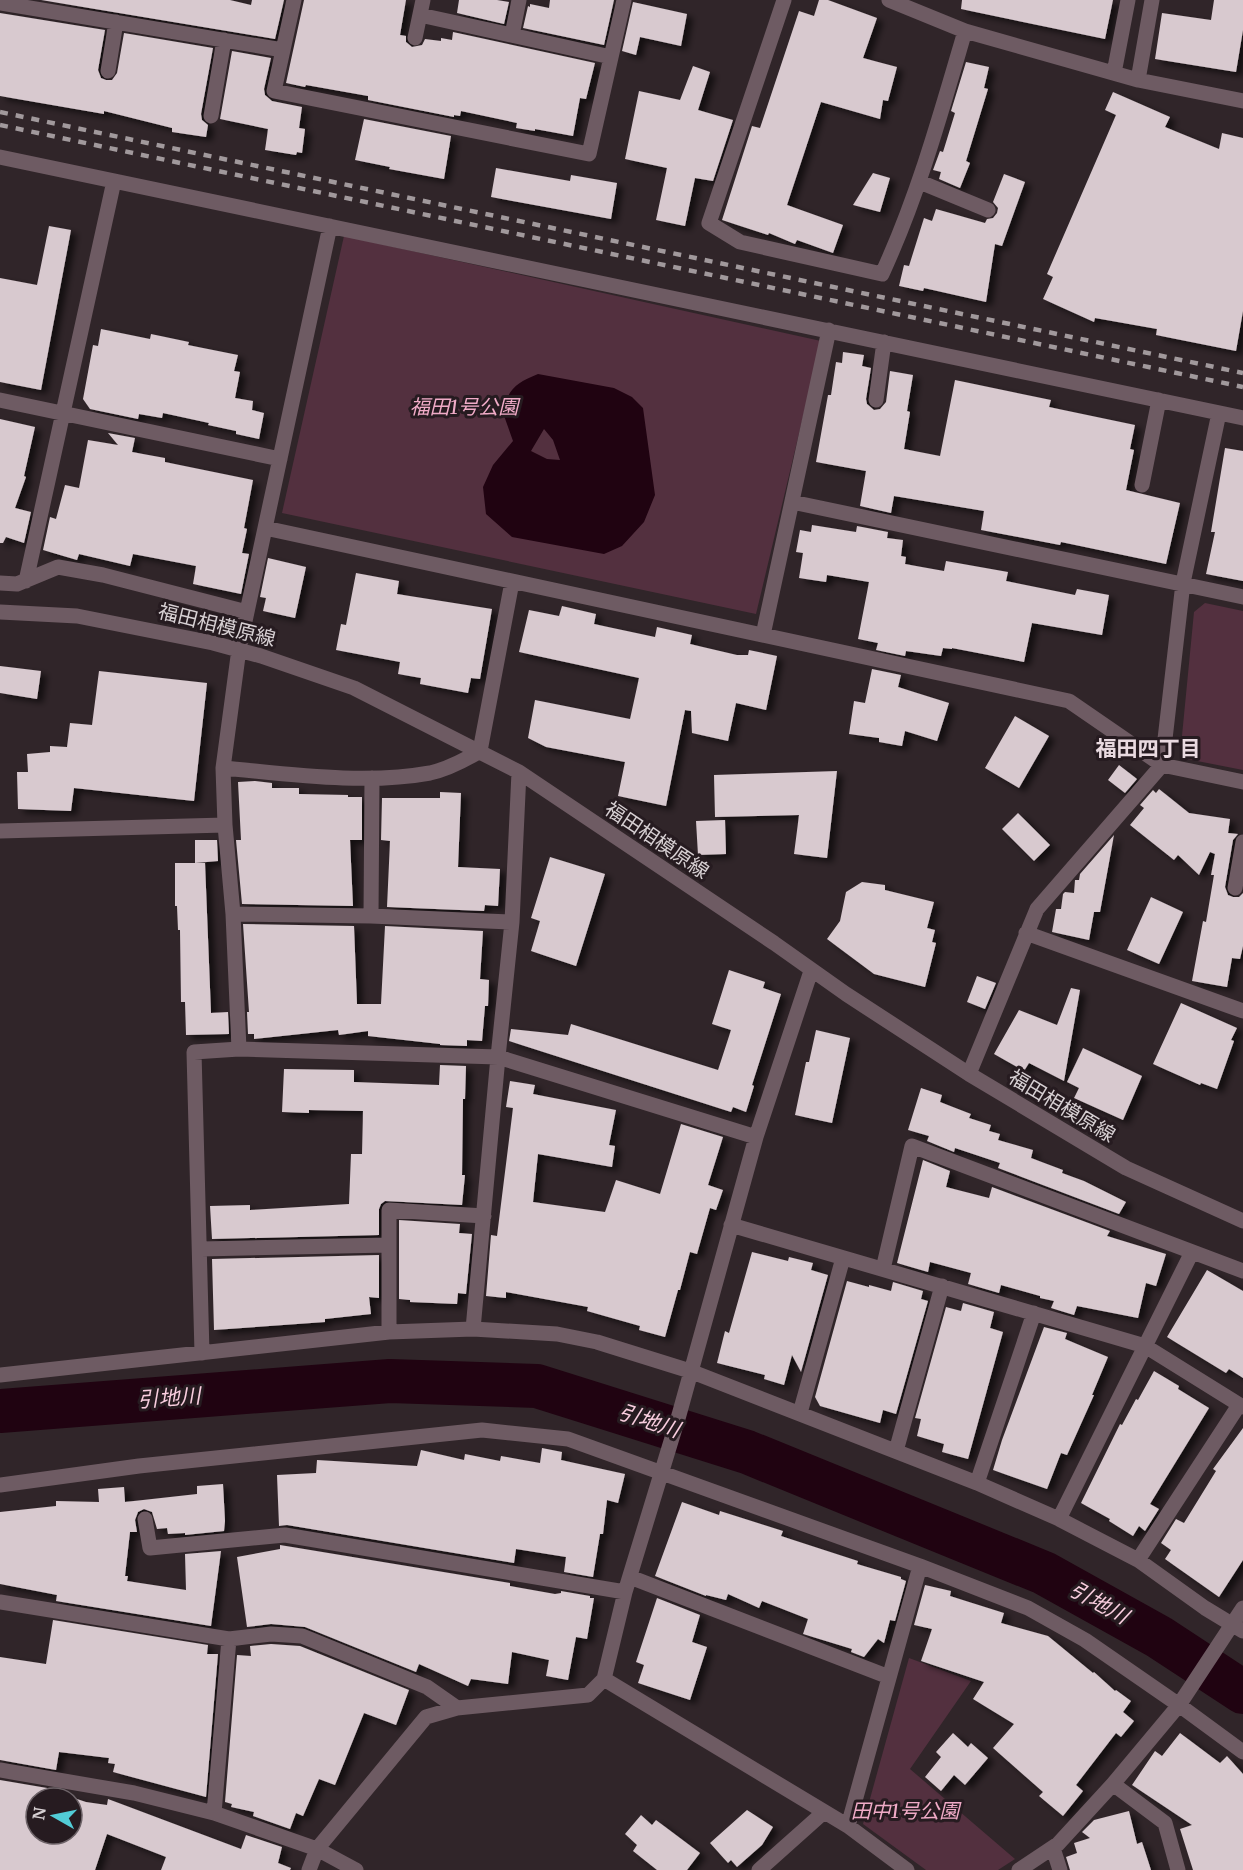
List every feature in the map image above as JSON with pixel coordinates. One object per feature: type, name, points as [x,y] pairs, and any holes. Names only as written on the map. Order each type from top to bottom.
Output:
[{"type":"street","points":[[294,0],[274,91],[589,154],[624,0]]},
{"type":"street","points":[[512,35],[519,0]]},
{"type":"street","points":[[784,0],[709,223],[740,242],[882,274],[898,240],[920,182],[966,31]]},
{"type":"street","points":[[889,0],[966,31],[1138,80],[1243,101]]},
{"type":"street","points":[[1114,73],[1128,0]]},
{"type":"street","points":[[1138,80],[1152,0]]},
{"type":"street","points":[[0,3],[57,6],[116,22],[283,50]]},
{"type":"street","points":[[415,38],[421,8],[512,35],[610,57]]},
{"type":"street","points":[[108,71],[116,22]]},
{"type":"street","points":[[211,116],[224,40]]},
{"type":"street","points":[[0,157],[1243,418]]},
{"type":"street","points":[[26,581],[114,181]]},
{"type":"street","points":[[920,182],[988,210]]},
{"type":"street","points":[[239,1049],[223,768],[239,650],[330,226]]},
{"type":"street","points":[[763,635],[829,330]]},
{"type":"street","points":[[876,400],[884,342]]},
{"type":"street","points":[[0,400],[279,459]]},
{"type":"street","points":[[1142,485],[1160,400]]},
{"type":"street","points":[[969,1074],[1037,909],[1162,765],[1184,583],[1220,413]]},
{"type":"street","points":[[792,502],[1243,597]]},
{"type":"street","points":[[265,528],[1069,701],[1162,765],[1243,782]]},
{"type":"street","points":[[0,582],[17,584],[58,567],[247,612]]},
{"type":"street","points":[[223,768],[311,776],[372,778],[431,772],[460,763],[480,752],[512,582]]},
{"type":"street","name":"福田相模原線","points":[[0,612],[77,616],[213,643],[354,688],[519,772],[774,943],[811,971],[969,1074],[1126,1168],[1243,1221]]},
{"type":"street","points":[[473,1329],[512,922],[519,772]]},
{"type":"street","points":[[371,916],[372,778]]},
{"type":"street","points":[[0,831],[225,825]]},
{"type":"street","points":[[1235,888],[1243,842]]},
{"type":"street","points":[[233,914],[371,916],[512,922]]},
{"type":"street","points":[[1026,933],[1243,1011]]},
{"type":"street","points":[[309,1870],[317,1848],[426,1717],[457,1708],[588,1695],[604,1679],[625,1592],[683,1398],[756,1137],[811,971]]},
{"type":"street","points":[[202,1353],[194,1052],[239,1049],[498,1057],[756,1137]]},
{"type":"street","points":[[884,1269],[912,1146],[1243,1271]]},
{"type":"street","points":[[389,1332],[389,1210],[484,1216]]},
{"type":"street","points":[[731,1225],[1145,1346],[1241,1406],[1138,1560]]},
{"type":"street","points":[[201,1249],[389,1245]]},
{"type":"street","points":[[1059,1519],[1192,1252]]},
{"type":"street","points":[[800,1413],[843,1258]]},
{"type":"street","points":[[896,1451],[942,1286]]},
{"type":"street","points":[[977,1483],[1034,1314]]},
{"type":"street","points":[[0,1374],[389,1332],[473,1329],[557,1334],[597,1342],[690,1371],[800,1413],[977,1483],[1059,1519],[1138,1560],[1205,1608],[1238,1628]]},
{"type":"street","points":[[0,1485],[139,1466],[482,1430],[568,1439],[920,1566],[1028,1608],[1085,1640],[1243,1752]]},
{"type":"street","points":[[145,1519],[150,1548],[285,1535],[625,1592]]},
{"type":"street","points":[[848,1826],[920,1566]]},
{"type":"street","points":[[630,1577],[889,1677]]},
{"type":"street","points":[[0,1602],[229,1639],[271,1634],[302,1636],[427,1687],[457,1708]]},
{"type":"street","points":[[1019,1870],[1053,1848],[1113,1784],[1179,1705],[1217,1647],[1238,1628],[1243,1608]]},
{"type":"street","points":[[214,1813],[229,1639]]},
{"type":"street","points":[[604,1679],[848,1826],[907,1870]]},
{"type":"street","points":[[0,1770],[134,1793],[214,1813],[317,1848],[356,1870]]},
{"type":"street","points":[[1113,1784],[1165,1823],[1178,1870]]},
{"type":"street","points":[[759,1870],[824,1812]]},
{"type":"street","points":[[1053,1848],[1060,1870]]},
{"type":"green space","name":"福田1号公園","points":[[344,236],[821,341],[756,614],[282,513]]},
{"type":"green space","points":[[1205,603],[1243,611],[1243,770],[1187,759],[1181,746],[1194,612]]},
{"type":"green space","name":"田中1号公園","points":[[909,1658],[971,1681],[910,1769],[1015,1859],[998,1870],[926,1870],[863,1824]]},
{"type":"shaded area","points":[[538,374],[614,388],[632,397],[643,408],[655,495],[644,522],[622,546],[604,554],[512,537],[486,514],[483,487],[493,465],[513,441],[502,410],[511,391]],"holes":[[[544,429],[553,440],[560,460],[547,459],[531,451]]]},
{"type":"building","points":[[41,0],[230,0],[251,5],[252,0],[284,0],[275,39]]},
{"type":"building","points":[[304,0],[406,0],[400,35],[406,36],[406,42],[412,47],[422,45],[425,39],[452,40],[453,32],[595,63],[586,99],[580,98],[573,136],[516,128],[517,123],[461,111],[460,116],[454,115],[454,117],[368,100],[368,96],[286,83]]},
{"type":"building","points":[[459,0],[509,2],[504,24],[457,13]]},
{"type":"building","points":[[550,0],[614,0],[604,45],[523,28],[528,6],[530,7],[530,4],[549,8]]},
{"type":"building","points":[[819,0],[828,0],[877,18],[863,58],[897,67],[888,101],[883,100],[880,119],[821,102],[787,205],[843,225],[833,253],[797,240],[795,244],[769,233],[768,235],[722,220],[752,126],[760,128],[799,11],[814,16]]},
{"type":"building","points":[[962,0],[1113,0],[1105,39],[961,9]]},
{"type":"building","points":[[1214,0],[1243,0],[1243,30],[1236,72],[1155,59],[1162,13],[1211,20]]},
{"type":"building","points":[[633,2],[687,14],[681,46],[640,37],[636,55],[622,51]]},
{"type":"building","points":[[0,13],[105,30],[98,70],[101,78],[106,80],[112,80],[117,73],[124,33],[213,48],[201,114],[202,120],[208,125],[206,137],[172,132],[172,128],[104,111],[104,114],[0,96]]},
{"type":"building","points":[[232,51],[271,58],[264,89],[265,95],[272,101],[302,107],[299,128],[305,129],[302,153],[297,152],[296,155],[265,150],[268,129],[220,119]]},
{"type":"building","points":[[966,62],[989,67],[984,88],[988,89],[966,161],[970,163],[960,188],[939,179],[941,172],[933,170],[940,151],[943,152],[955,113],[951,111]]},
{"type":"building","points":[[693,66],[710,72],[698,110],[733,120],[713,181],[695,178],[685,226],[656,220],[667,168],[625,159],[639,91],[680,100]]},
{"type":"building","points":[[1113,92],[1170,117],[1165,127],[1219,149],[1222,133],[1243,138],[1243,311],[1236,351],[1156,335],[1157,329],[1095,318],[1094,322],[1043,299],[1053,277],[1047,274],[1116,115],[1105,110]]},
{"type":"building","points":[[364,119],[451,136],[444,179],[355,160]]},
{"type":"building","points":[[496,168],[570,181],[571,175],[617,183],[611,219],[491,197]]},
{"type":"building","points":[[873,173],[890,178],[880,212],[853,205]]},
{"type":"building","points":[[1004,174],[1025,182],[1002,246],[995,244],[986,302],[924,288],[923,291],[899,286],[904,265],[909,266],[924,218],[932,221],[936,209],[985,223],[997,213],[998,208],[993,202]]},
{"type":"building","points":[[49,226],[71,230],[41,390],[0,382],[0,278],[37,285]]},
{"type":"building","points":[[101,329],[150,339],[151,334],[189,342],[188,345],[238,355],[234,371],[240,372],[235,398],[253,401],[252,410],[264,413],[259,439],[236,434],[236,431],[208,425],[209,423],[163,413],[162,418],[139,414],[138,419],[90,409],[83,399],[93,345],[98,346]]},
{"type":"building","points":[[843,352],[864,355],[862,366],[871,368],[866,399],[867,404],[874,410],[880,409],[886,402],[890,371],[913,375],[904,449],[940,456],[955,380],[1051,400],[1049,407],[1135,425],[1130,449],[1134,450],[1126,490],[1180,503],[1166,564],[1061,542],[1060,545],[981,530],[984,511],[894,496],[891,513],[860,506],[866,471],[816,462],[836,362],[842,363]]},
{"type":"building","points":[[0,419],[35,427],[24,476],[26,477],[15,508],[31,512],[24,543],[6,537],[3,543],[0,543]]},
{"type":"building","points":[[108,433],[135,438],[132,452],[165,458],[165,462],[253,480],[244,528],[247,529],[242,553],[249,554],[241,594],[193,584],[196,566],[133,554],[130,566],[79,554],[77,560],[43,550],[50,517],[56,519],[65,485],[79,488],[88,440],[118,445]]},
{"type":"building","points":[[1225,448],[1243,451],[1243,581],[1206,574],[1215,532],[1211,532]]},
{"type":"building","points":[[812,525],[856,532],[857,526],[888,532],[887,538],[903,540],[901,556],[906,557],[905,564],[944,571],[946,561],[1008,572],[1006,581],[1075,595],[1077,589],[1109,595],[1102,635],[1032,623],[1024,662],[952,648],[943,648],[941,656],[906,651],[905,656],[876,650],[878,643],[858,639],[869,582],[827,575],[826,582],[799,578],[803,553],[796,552],[800,530],[811,532]]},
{"type":"building","points":[[268,558],[306,567],[295,618],[263,611],[266,598],[260,597]]},
{"type":"building","points":[[356,573],[399,581],[397,594],[492,609],[480,679],[471,678],[468,693],[420,684],[421,678],[398,674],[400,662],[336,650],[341,624],[346,625]]},
{"type":"building","points":[[562,606],[596,614],[594,624],[655,637],[657,627],[692,635],[690,644],[737,655],[748,655],[749,650],[777,656],[766,710],[736,703],[728,741],[692,733],[691,711],[685,710],[666,806],[618,796],[625,762],[546,747],[528,738],[535,700],[630,719],[639,678],[519,652],[529,610],[559,616]]},
{"type":"building","points":[[0,666],[41,671],[37,699],[0,693]]},
{"type":"building","points":[[872,669],[901,675],[898,687],[949,703],[937,741],[905,731],[902,746],[879,742],[879,738],[849,734],[854,701],[865,703]]},
{"type":"building","points":[[99,671],[207,683],[194,801],[74,788],[71,811],[18,809],[17,772],[28,772],[27,754],[50,752],[50,746],[67,747],[70,723],[92,725]]},
{"type":"building","points":[[1015,716],[1049,736],[1019,788],[985,768]]},
{"type":"building","points":[[1119,765],[1137,779],[1125,793],[1108,780]]},
{"type":"building","points":[[837,771],[827,858],[794,854],[799,815],[715,817],[714,775]]},
{"type":"building","points":[[238,782],[272,783],[272,788],[299,788],[299,794],[362,797],[362,840],[350,840],[353,906],[242,904],[236,840],[241,840]]},
{"type":"building","points":[[1159,789],[1189,813],[1230,819],[1228,833],[1238,834],[1233,840],[1225,887],[1228,895],[1233,897],[1239,897],[1243,893],[1243,946],[1240,959],[1232,958],[1227,987],[1192,981],[1203,921],[1206,922],[1215,854],[1210,852],[1199,875],[1178,855],[1174,860],[1130,825],[1144,808],[1140,805],[1153,790],[1156,793]]},
{"type":"building","points":[[440,792],[461,793],[458,867],[500,869],[498,906],[485,905],[484,911],[387,907],[390,841],[381,840],[382,798],[440,798]]},
{"type":"building","points":[[1018,813],[1050,845],[1034,861],[1002,829]]},
{"type":"building","points":[[725,820],[726,854],[698,855],[696,821]]},
{"type":"building","points":[[1114,835],[1100,912],[1094,912],[1089,940],[1052,932],[1056,909],[1061,909],[1063,894],[1065,892],[1074,893],[1075,880],[1079,880],[1080,874]]},
{"type":"building","points":[[195,840],[217,840],[218,861],[195,863]]},
{"type":"building","points":[[550,857],[605,874],[576,966],[531,951],[540,921],[531,918]]},
{"type":"building","points":[[175,863],[205,863],[211,1013],[228,1012],[229,1034],[186,1035],[185,1002],[181,1002],[180,930],[178,930],[177,906],[175,906]]},
{"type":"building","points":[[862,882],[885,885],[885,890],[934,902],[927,928],[935,930],[932,942],[936,943],[925,987],[874,974],[827,939],[840,921],[846,892]]},
{"type":"building","points":[[1151,897],[1183,912],[1159,964],[1127,950]]},
{"type":"building","points":[[243,924],[354,926],[357,1004],[381,1004],[385,926],[483,931],[480,979],[489,980],[488,1006],[485,1006],[482,1041],[467,1040],[467,1046],[440,1045],[368,1036],[368,1031],[339,1035],[338,1030],[254,1039],[254,1034],[248,1034],[247,1012],[249,1012]]},
{"type":"building","points":[[729,970],[765,982],[763,988],[781,994],[752,1085],[754,1086],[746,1112],[733,1107],[731,1112],[509,1041],[511,1029],[568,1035],[571,1024],[718,1070],[731,1030],[712,1024]]},
{"type":"building","points":[[977,976],[996,983],[985,1009],[967,1002]]},
{"type":"building","points":[[1071,988],[1080,990],[1064,1081],[1029,1063],[1024,1071],[994,1054],[1019,1010],[1057,1025]]},
{"type":"building","points":[[1181,1003],[1237,1028],[1231,1040],[1234,1041],[1217,1089],[1201,1083],[1200,1085],[1153,1064]]},
{"type":"building","points":[[816,1030],[850,1038],[832,1123],[795,1115],[806,1062],[809,1062]]},
{"type":"building","points":[[1083,1048],[1142,1076],[1123,1120],[1074,1098],[1079,1088],[1067,1082]]},
{"type":"building","points":[[440,1065],[466,1066],[462,1175],[465,1175],[462,1205],[385,1201],[379,1209],[379,1235],[212,1239],[210,1206],[250,1205],[250,1210],[349,1204],[351,1154],[362,1154],[363,1111],[282,1112],[284,1069],[354,1070],[354,1082],[439,1085]]},
{"type":"building","points":[[510,1081],[535,1085],[533,1094],[616,1110],[609,1145],[615,1146],[612,1167],[538,1154],[533,1202],[605,1212],[616,1180],[660,1194],[681,1124],[723,1137],[708,1185],[723,1190],[716,1210],[710,1208],[697,1254],[690,1252],[665,1337],[639,1330],[640,1326],[587,1311],[588,1307],[506,1292],[506,1298],[486,1296],[491,1235],[497,1236],[513,1108],[506,1107]]},
{"type":"building","points":[[921,1088],[942,1095],[940,1102],[971,1114],[969,1118],[991,1125],[989,1131],[1000,1134],[998,1140],[1033,1150],[1031,1158],[1063,1170],[1062,1173],[1126,1202],[1119,1214],[998,1168],[1000,1163],[955,1148],[954,1152],[927,1141],[929,1136],[908,1130]]},
{"type":"building","points":[[923,1160],[950,1171],[946,1187],[989,1198],[992,1187],[1110,1231],[1107,1236],[1166,1254],[1156,1286],[1146,1283],[1138,1318],[1077,1306],[1074,1315],[1051,1308],[1054,1301],[1040,1298],[1040,1296],[1001,1285],[999,1293],[968,1284],[971,1273],[930,1262],[928,1272],[897,1263]]},
{"type":"building","points":[[399,1220],[460,1224],[459,1233],[472,1234],[466,1294],[458,1293],[457,1304],[410,1302],[410,1300],[399,1299]]},
{"type":"building","points":[[752,1252],[788,1261],[789,1257],[813,1263],[811,1270],[828,1275],[801,1372],[792,1355],[784,1385],[764,1379],[765,1375],[717,1363],[725,1331],[729,1333]]},
{"type":"building","points":[[379,1255],[379,1298],[369,1297],[371,1314],[325,1319],[325,1322],[214,1330],[212,1259]]},
{"type":"building","points":[[1207,1270],[1243,1291],[1243,1378],[1229,1369],[1226,1373],[1167,1337]]},
{"type":"building","points":[[847,1281],[891,1291],[893,1282],[923,1291],[921,1299],[928,1301],[896,1414],[883,1410],[880,1423],[820,1406],[815,1397]]},
{"type":"building","points":[[963,1303],[994,1312],[990,1328],[1003,1332],[968,1459],[942,1452],[944,1444],[917,1436],[921,1419],[915,1418],[946,1307],[961,1311]]},
{"type":"building","points":[[1044,1327],[1067,1333],[1065,1339],[1108,1357],[1067,1455],[1061,1453],[1047,1489],[993,1470]]},
{"type":"building","points":[[1154,1371],[1209,1408],[1150,1504],[1159,1509],[1145,1531],[1139,1526],[1133,1536],[1109,1521],[1110,1519],[1081,1503],[1120,1424],[1122,1425]]},
{"type":"building","points":[[1243,1428],[1243,1560],[1219,1597],[1165,1559],[1171,1550],[1161,1543],[1176,1519],[1184,1523],[1216,1471],[1213,1469]]},
{"type":"building","points":[[542,1448],[562,1452],[561,1460],[625,1474],[618,1503],[607,1500],[603,1534],[600,1534],[593,1577],[564,1572],[566,1557],[516,1549],[514,1563],[287,1525],[279,1526],[277,1475],[316,1473],[317,1460],[417,1466],[421,1450],[464,1460],[465,1454],[500,1461],[501,1456],[540,1463]]},
{"type":"building","points":[[223,1484],[224,1531],[185,1535],[185,1533],[168,1534],[167,1528],[157,1529],[152,1512],[144,1509],[138,1512],[135,1520],[137,1532],[130,1532],[125,1576],[128,1576],[127,1581],[186,1590],[185,1554],[221,1551],[211,1626],[56,1601],[57,1595],[0,1584],[0,1512],[56,1506],[56,1501],[99,1502],[98,1489],[124,1487],[125,1502],[197,1494],[197,1486]]},
{"type":"building","points":[[682,1502],[719,1515],[720,1511],[783,1531],[781,1536],[858,1561],[857,1564],[901,1577],[906,1581],[895,1621],[890,1620],[884,1643],[878,1639],[864,1657],[851,1652],[852,1649],[803,1634],[808,1619],[762,1601],[759,1608],[728,1594],[726,1600],[706,1596],[655,1576]]},
{"type":"building","points":[[280,1545],[510,1583],[510,1586],[555,1594],[561,1591],[590,1596],[594,1598],[587,1639],[576,1637],[568,1680],[546,1676],[549,1660],[512,1652],[508,1684],[471,1679],[468,1686],[419,1664],[416,1672],[305,1627],[271,1624],[247,1627],[237,1557],[280,1549]]},
{"type":"building","points":[[925,1585],[951,1591],[950,1596],[1004,1613],[1001,1623],[1048,1636],[1115,1691],[1131,1701],[1123,1712],[1134,1721],[1121,1737],[1116,1733],[1076,1785],[1083,1791],[1063,1816],[1039,1796],[1043,1792],[993,1748],[1014,1724],[973,1699],[984,1682],[921,1661],[932,1629],[914,1625]]},
{"type":"building","points":[[657,1598],[700,1615],[692,1642],[707,1647],[690,1700],[638,1683],[644,1665],[636,1662]]},
{"type":"building","points":[[53,1620],[208,1645],[207,1654],[218,1654],[206,1797],[113,1772],[115,1764],[108,1763],[109,1758],[59,1752],[56,1770],[0,1760],[0,1657],[46,1664]]},
{"type":"building","points":[[271,1644],[300,1646],[409,1690],[396,1725],[364,1713],[335,1785],[319,1779],[303,1816],[296,1813],[290,1829],[253,1816],[254,1812],[231,1807],[232,1804],[225,1802],[237,1655],[251,1656],[250,1646]]},
{"type":"building","points":[[953,1733],[968,1747],[971,1743],[988,1758],[965,1785],[954,1775],[941,1791],[925,1777],[941,1757],[936,1752]]},
{"type":"building","points":[[1180,1733],[1220,1763],[1227,1756],[1243,1774],[1243,1870],[1193,1870],[1180,1829],[1192,1825],[1132,1785],[1155,1751],[1162,1756]]},
{"type":"building","points":[[0,1780],[35,1786],[24,1786],[24,1846],[84,1846],[84,1801],[107,1805],[108,1799],[241,1849],[246,1835],[282,1847],[278,1863],[291,1868],[290,1870],[161,1870],[166,1857],[107,1834],[95,1870],[0,1870]]},
{"type":"building","points":[[747,1810],[773,1827],[762,1845],[737,1867],[731,1860],[728,1863],[710,1843]]},
{"type":"building","points":[[1129,1811],[1137,1844],[1142,1842],[1151,1870],[1070,1870],[1066,1857],[1077,1853],[1074,1843],[1090,1838],[1082,1832],[1094,1820]]},
{"type":"building","points":[[641,1815],[652,1825],[656,1820],[700,1853],[687,1870],[657,1870],[633,1851],[637,1845],[625,1834]]},
{"type":"waterway","name":"引地川","points":[[0,1411],[390,1381],[537,1386],[747,1452],[1044,1573],[1159,1637],[1243,1692]]},
{"type":"railway","points":[[0,112],[1243,373]]},
{"type":"railway","points":[[0,125],[1243,387]]},
{"type":"district","name":"福田四丁目","points":[[1148,749]]}]
